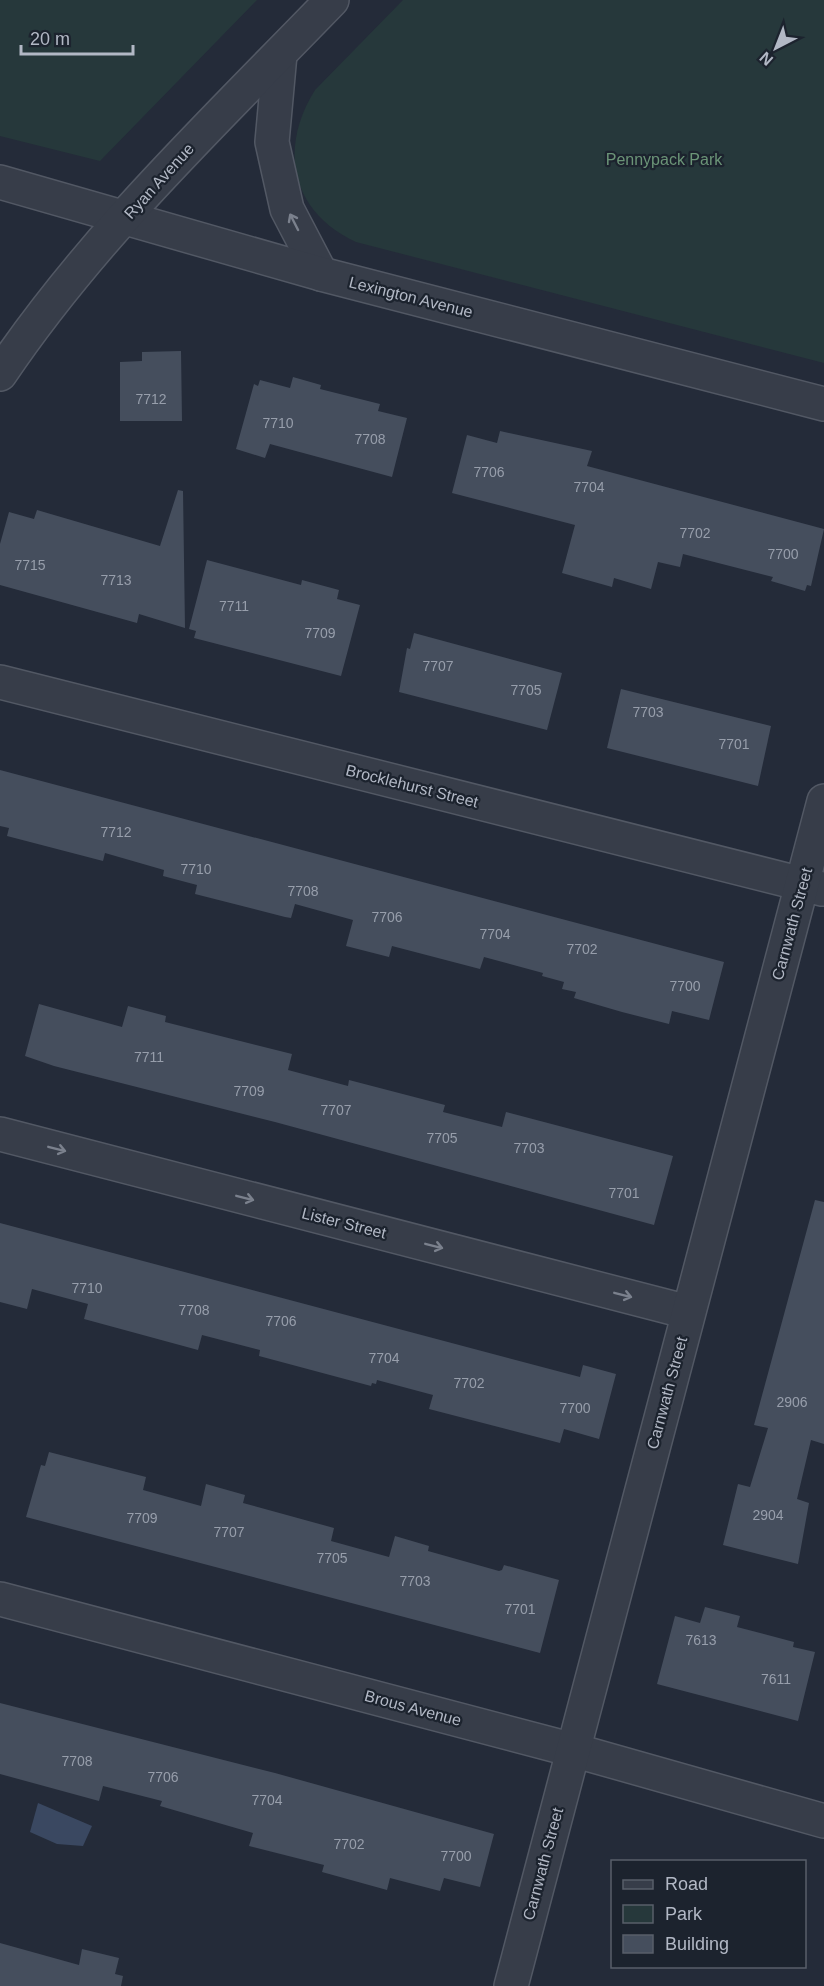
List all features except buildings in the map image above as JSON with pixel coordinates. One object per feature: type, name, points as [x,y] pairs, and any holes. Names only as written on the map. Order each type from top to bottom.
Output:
[{"type":"street","name":"Ryan Avenue","points":[[1,368],[80,270],[163,174],[332,0]]},
{"type":"street","points":[[280,54],[272,142],[287,209],[321,274]]},
{"type":"street","name":"Lexington Avenue","points":[[0,182],[321,274],[824,404]]},
{"type":"street","name":"Brocklehurst Street","points":[[0,682],[813,887]]},
{"type":"street","name":"Carnwath Street","points":[[511,1986],[688,1312],[813,887],[824,801]]},
{"type":"street","name":"Lister Street","points":[[0,1134],[688,1312]]},
{"type":"street","name":"Brous Avenue","points":[[0,1599],[573,1750],[824,1821]]},
{"type":"green space","points":[[0,0],[257,0],[100,161],[0,136]]},
{"type":"green space","name":"Pennypack Park","points":[[403,0],[824,0],[824,363],[356,242],[334,229],[317,214],[305,196],[297,177],[295,156],[297,134],[303,112],[315,90]]},
{"type":"water","points":[[38,1803],[92,1826],[83,1846],[57,1844],[30,1832]]}]
